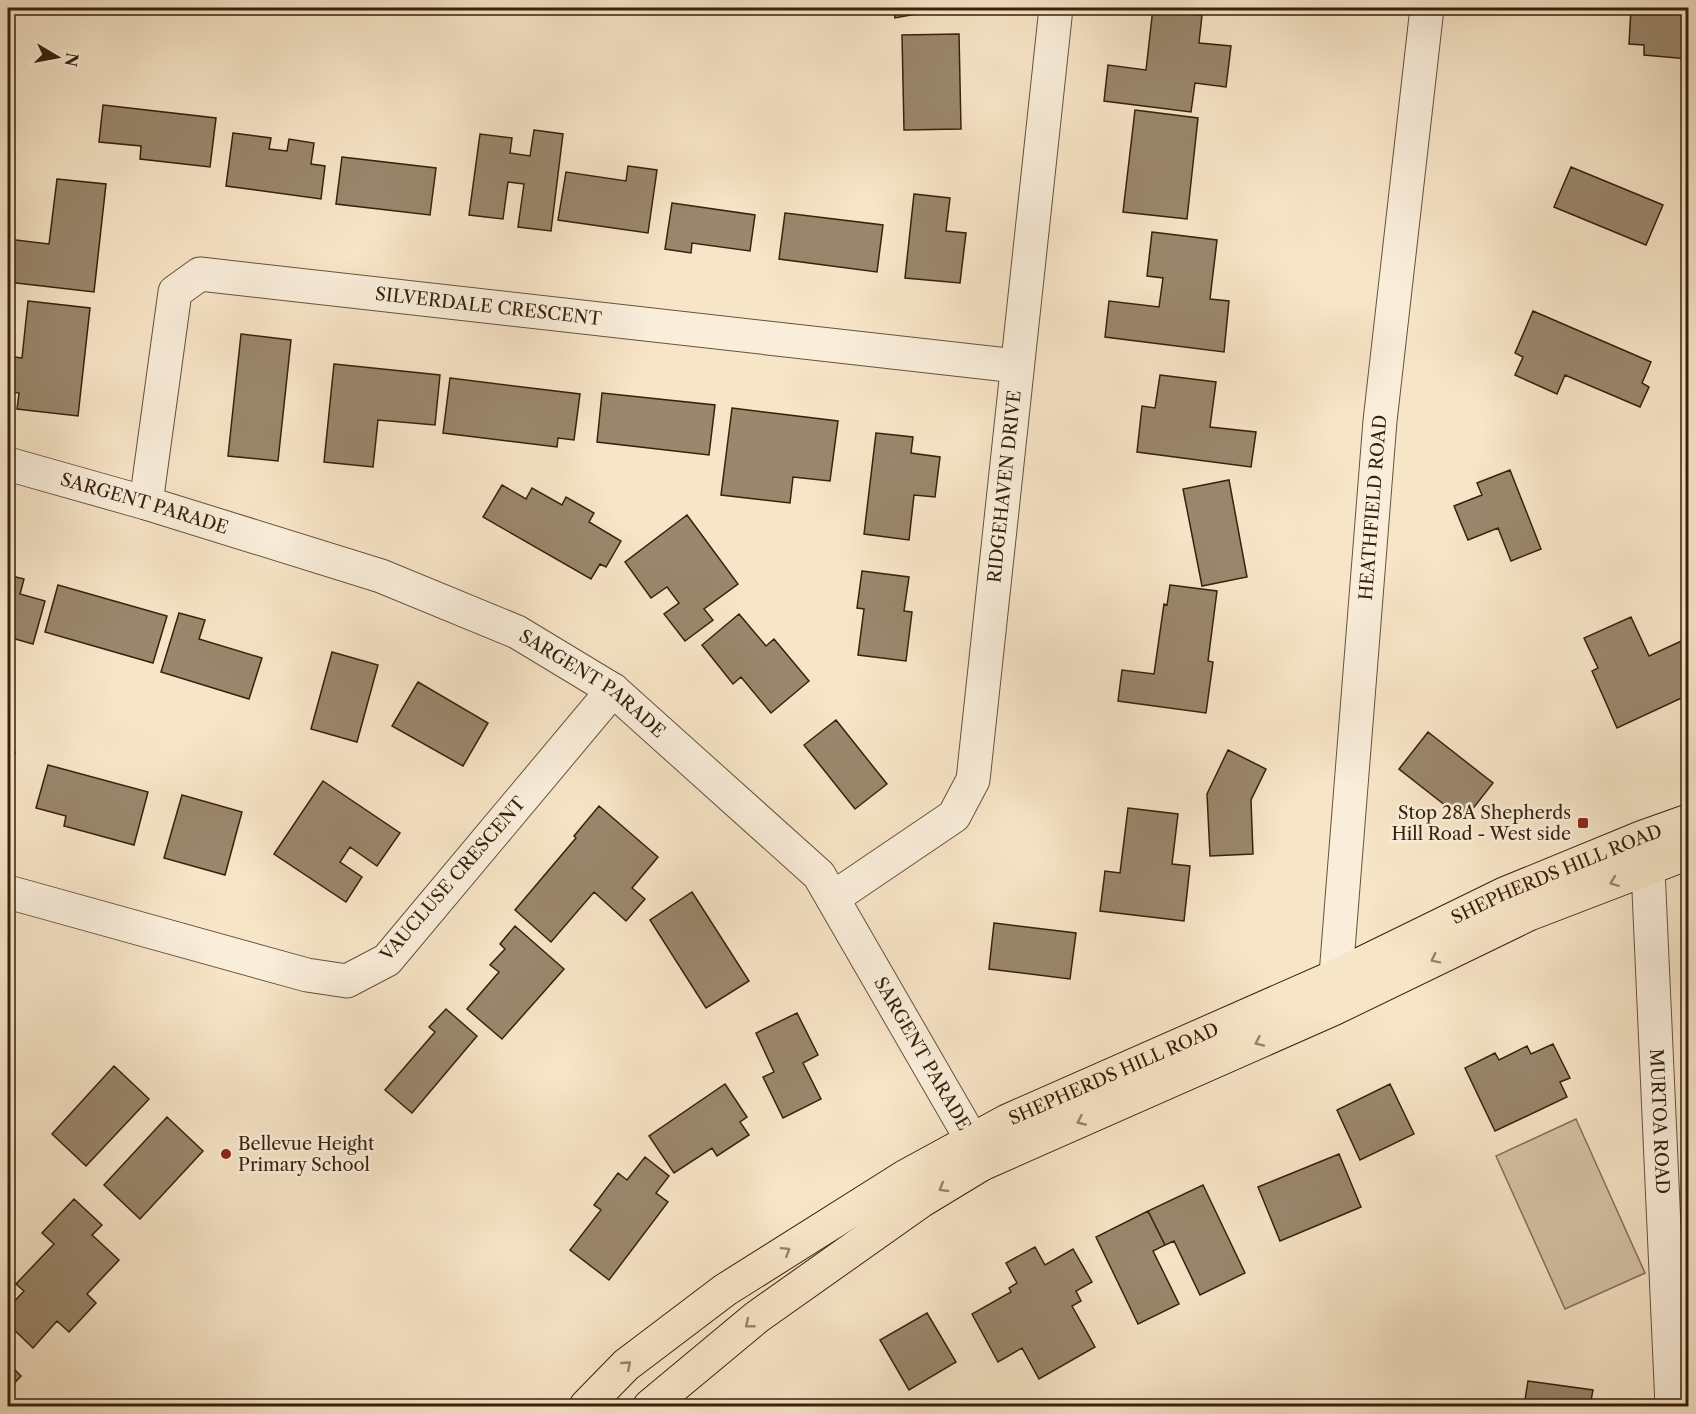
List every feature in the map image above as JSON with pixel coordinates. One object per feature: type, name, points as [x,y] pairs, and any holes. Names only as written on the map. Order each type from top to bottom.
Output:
[{"type":"main road","name":"SHEPHERDS HILL ROAD","points":[[650,1407],[757,1317],[921,1202],[977,1152],[1007,1120],[1336,976],[1504,894],[1643,837],[1689,821]]},
{"type":"main road","name":"SHEPHERDS HILL ROAD","points":[[586,1407],[626,1365],[725,1290],[906,1176],[977,1152],[1333,1009],[1529,914],[1689,853]]},
{"type":"street","name":"RIDGEHAVEN DRIVE","points":[[833,898],[954,816],[972,780],[1056,8]]},
{"type":"street","name":"HEATHFIELD ROAD","points":[[1333,1009],[1380,421],[1427,8]]},
{"type":"street","name":"SILVERDALE CRESCENT","points":[[146,503],[175,292],[200,274],[1017,366]]},
{"type":"street","name":"SARGENT PARADE","points":[[8,464],[146,503],[381,576],[517,632],[614,690],[819,876],[977,1152]]},
{"type":"street","name":"VAUCLUSE CRESCENT","points":[[8,892],[307,975],[347,981],[387,960],[614,690]]},
{"type":"street","name":"MURTOA ROAD","points":[[1643,837],[1648,869],[1672,1407]]},
{"type":"shaded area","points":[[1576,1119],[1645,1273],[1565,1309],[1496,1156]]},
{"type":"building","points":[[893,8],[949,8],[895,18]]},
{"type":"building","points":[[1153,8],[1189,8],[1189,14],[1202,15],[1199,43],[1231,46],[1226,87],[1195,83],[1191,112],[1104,101],[1108,65],[1146,70]]},
{"type":"building","points":[[1631,8],[1688,9],[1688,59],[1644,55],[1644,45],[1629,44]]},
{"type":"building","points":[[959,34],[961,129],[904,130],[902,35]]},
{"type":"building","points":[[103,105],[216,118],[210,167],[140,159],[141,146],[99,142]]},
{"type":"building","points":[[1135,110],[1198,118],[1187,219],[1123,212]]},
{"type":"building","points":[[534,130],[563,134],[551,231],[518,227],[524,184],[508,182],[503,219],[469,215],[480,134],[512,138],[510,153],[530,156]]},
{"type":"building","points":[[233,133],[271,138],[269,149],[287,151],[289,139],[314,143],[311,164],[325,166],[321,199],[226,186]]},
{"type":"building","points":[[342,157],[436,168],[430,215],[336,204]]},
{"type":"building","points":[[628,166],[657,170],[648,233],[558,220],[566,172],[626,181]]},
{"type":"building","points":[[1571,167],[1663,205],[1646,245],[1554,207]]},
{"type":"building","points":[[57,179],[106,184],[94,292],[8,282],[8,239],[49,244]]},
{"type":"building","points":[[914,194],[950,198],[946,231],[966,233],[960,283],[905,278]]},
{"type":"building","points":[[672,203],[755,215],[750,251],[692,243],[691,253],[665,249]]},
{"type":"building","points":[[785,213],[883,225],[877,272],[779,259]]},
{"type":"building","points":[[1152,232],[1217,240],[1210,299],[1229,301],[1224,352],[1105,337],[1109,301],[1159,307],[1163,278],[1147,276]]},
{"type":"building","points":[[28,301],[90,308],[78,416],[17,409],[19,393],[8,391],[8,356],[22,358]]},
{"type":"building","points":[[1533,311],[1651,362],[1642,383],[1649,387],[1640,407],[1565,375],[1557,394],[1515,375],[1523,357],[1515,353]]},
{"type":"building","points":[[241,334],[291,340],[278,461],[228,456]]},
{"type":"building","points":[[334,364],[440,375],[435,425],[378,420],[373,467],[324,462]]},
{"type":"building","points":[[1160,375],[1216,382],[1210,427],[1256,432],[1251,467],[1137,452],[1142,406],[1155,408]]},
{"type":"building","points":[[450,378],[580,394],[574,440],[558,438],[557,447],[443,433]]},
{"type":"building","points":[[602,393],[715,405],[709,455],[597,442]]},
{"type":"building","points":[[732,408],[838,421],[830,481],[793,477],[790,503],[721,495]]},
{"type":"building","points":[[876,433],[913,437],[911,453],[940,457],[935,497],[914,495],[909,540],[864,534]]},
{"type":"building","points":[[1510,470],[1541,549],[1511,561],[1498,528],[1468,540],[1454,506],[1482,495],[1477,483]]},
{"type":"building","points":[[1229,480],[1247,577],[1202,586],[1183,489]]},
{"type":"building","points":[[502,485],[526,499],[532,488],[562,505],[566,497],[594,513],[589,522],[621,541],[606,567],[600,564],[591,579],[483,517]]},
{"type":"building","points":[[687,515],[738,584],[704,609],[713,620],[685,641],[664,614],[679,603],[667,587],[651,598],[625,562]]},
{"type":"building","points":[[862,571],[909,577],[904,611],[912,612],[906,661],[858,655],[864,609],[857,608]]},
{"type":"building","points":[[8,575],[24,579],[20,594],[45,601],[33,644],[8,637]]},
{"type":"building","points":[[58,585],[167,616],[153,663],[45,632]]},
{"type":"building","points":[[1170,585],[1217,591],[1208,661],[1213,662],[1206,713],[1118,701],[1122,670],[1154,674],[1164,604],[1167,605]]},
{"type":"building","points":[[179,613],[205,620],[199,639],[262,658],[249,699],[161,672]]},
{"type":"building","points":[[739,614],[766,646],[774,639],[809,681],[771,713],[741,677],[733,684],[702,645]]},
{"type":"building","points":[[1631,617],[1649,656],[1688,638],[1688,695],[1617,728],[1592,671],[1598,668],[1584,638]]},
{"type":"building","points":[[332,652],[378,665],[357,742],[311,729]]},
{"type":"building","points":[[418,682],[488,723],[463,766],[392,726]]},
{"type":"building","points":[[836,720],[887,784],[855,809],[804,745]]},
{"type":"building","points":[[1428,732],[1493,783],[1464,820],[1399,769]]},
{"type":"building","points":[[8,750],[15,752],[8,776]]},
{"type":"building","points":[[1228,750],[1266,769],[1251,800],[1253,854],[1210,856],[1207,794]]},
{"type":"building","points":[[48,765],[148,792],[134,845],[64,826],[66,816],[36,808]]},
{"type":"building","points":[[323,781],[400,833],[377,866],[350,847],[340,862],[362,877],[346,902],[274,854]]},
{"type":"building","points":[[182,795],[242,812],[225,875],[164,858]]},
{"type":"building","points":[[599,806],[658,857],[632,888],[645,899],[626,921],[594,892],[551,942],[515,910],[576,838],[574,836]]},
{"type":"building","points":[[1128,808],[1178,814],[1172,864],[1190,866],[1184,921],[1100,911],[1105,871],[1120,873]]},
{"type":"building","points":[[692,892],[749,981],[706,1008],[650,920]]},
{"type":"building","points":[[994,923],[1076,933],[1070,979],[989,969]]},
{"type":"building","points":[[515,926],[564,969],[502,1039],[467,1009],[499,972],[490,965],[505,949],[500,944]]},
{"type":"building","points":[[446,1009],[477,1036],[412,1113],[385,1090],[435,1032],[429,1027]]},
{"type":"building","points":[[797,1013],[818,1055],[803,1063],[821,1099],[783,1118],[763,1077],[774,1072],[756,1033]]},
{"type":"building","points":[[1553,1044],[1570,1078],[1560,1082],[1567,1097],[1495,1131],[1465,1068],[1495,1053],[1499,1060],[1527,1046],[1531,1054]]},
{"type":"building","points":[[114,1066],[149,1099],[86,1166],[52,1134]]},
{"type":"building","points":[[725,1084],[747,1117],[740,1122],[749,1135],[717,1156],[712,1148],[674,1173],[649,1136]]},
{"type":"building","points":[[1390,1084],[1414,1134],[1360,1160],[1337,1110]]},
{"type":"building","points":[[167,1117],[203,1151],[140,1219],[104,1185]]},
{"type":"building","points":[[1339,1154],[1361,1207],[1280,1241],[1258,1187]]},
{"type":"building","points":[[645,1157],[669,1176],[656,1193],[668,1202],[609,1280],[570,1250],[601,1210],[594,1205],[618,1173],[627,1180]]},
{"type":"building","points":[[1203,1185],[1245,1273],[1200,1295],[1174,1241],[1165,1245],[1148,1211]]},
{"type":"building","points":[[74,1199],[102,1225],[92,1235],[119,1260],[87,1294],[96,1303],[69,1332],[57,1321],[33,1348],[8,1324],[8,1308],[24,1291],[16,1284],[54,1244],[42,1233]]},
{"type":"building","points":[[1148,1211],[1165,1245],[1153,1251],[1179,1304],[1138,1324],[1096,1237]]},
{"type":"building","points":[[1035,1247],[1045,1265],[1073,1249],[1092,1282],[1076,1291],[1081,1301],[1072,1306],[1095,1347],[1039,1379],[1022,1348],[998,1362],[972,1314],[1011,1292],[1009,1288],[1017,1283],[1006,1263]]},
{"type":"building","points":[[927,1313],[956,1362],[909,1390],[880,1340]]},
{"type":"building","points":[[8,1363],[21,1376],[8,1390]]},
{"type":"building","points":[[1528,1381],[1593,1390],[1590,1406],[1524,1406]]},
{"type":"place","name":"Stop 28A Shepherds Hill Road - West side","points":[[1583,823]]},
{"type":"place","name":"Bellevue Height Primary School","points":[[226,1154]]}]
